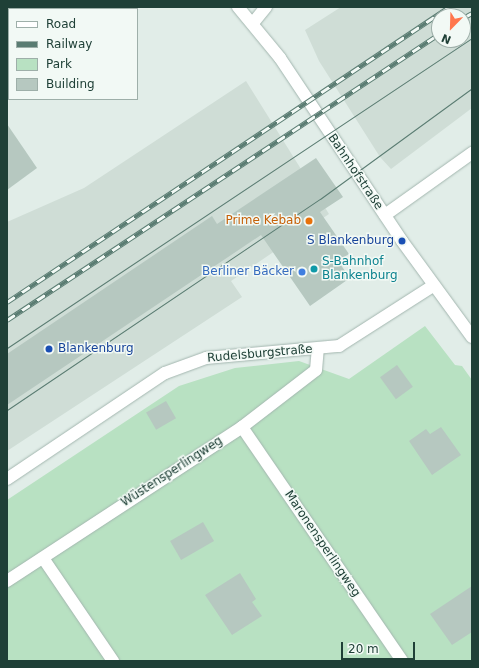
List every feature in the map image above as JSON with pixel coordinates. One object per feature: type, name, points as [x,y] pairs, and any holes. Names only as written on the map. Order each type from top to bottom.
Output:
[{"type":"street","name":"Bahnhofstraße","points":[[238,7],[253,23],[433,286],[472,337]]},
{"type":"street","points":[[253,23],[266,7]]},
{"type":"street","points":[[385,215],[472,153]]},
{"type":"street","name":"Rudelsburgstraße","points":[[7,479],[165,373],[206,358],[339,346],[433,286]]},
{"type":"street","name":"Wüstensperlingweg","points":[[7,581],[242,427],[316,370],[318,349]]},
{"type":"street","name":"Maronensperlingweg","points":[[242,427],[402,661]]},
{"type":"street","points":[[43,558],[114,661]]},
{"type":"shaded area","points":[[341,7],[472,7],[472,108],[391,169],[380,157],[319,61],[305,30]]},
{"type":"shaded area","points":[[246,81],[329,214],[231,281],[242,297],[7,451],[7,222],[84,188]]},
{"type":"green space","points":[[7,7],[96,7],[8,8],[7,65]]},
{"type":"green space","points":[[425,326],[455,365],[462,366],[472,380],[472,661],[7,661],[7,500],[179,386],[235,368],[299,361],[349,379]]},
{"type":"building","points":[[7,124],[37,168],[7,190]]},
{"type":"building","points":[[316,158],[343,197],[320,212],[349,254],[338,261],[350,278],[310,306],[261,235],[7,405],[7,354],[212,216],[217,224]]},
{"type":"building","points":[[397,365],[413,387],[396,399],[380,377]]},
{"type":"building","points":[[166,401],[176,418],[156,430],[146,412]]},
{"type":"building","points":[[441,427],[461,455],[432,475],[409,441],[426,429],[430,434]]},
{"type":"building","points":[[203,522],[214,541],[181,560],[170,541]]},
{"type":"building","points":[[240,573],[256,599],[252,602],[262,616],[232,635],[205,595]]},
{"type":"building","points":[[472,586],[472,632],[452,645],[430,614]]},
{"type":"tram line","points":[[7,348],[472,38]]},
{"type":"tram line","points":[[7,410],[320,199],[472,88]]},
{"type":"railway","points":[[7,302],[449,7]]},
{"type":"railway","points":[[7,320],[431,39]]},
{"type":"place","name":"Prime Kebab","points":[[309,221]]},
{"type":"place","name":"S Blankenburg","points":[[402,241]]},
{"type":"place","name":"S-Bahnhof Blankenburg","points":[[314,269]]},
{"type":"place","name":"Berliner Bäcker","points":[[302,272]]},
{"type":"place","name":"Blankenburg","points":[[49,349]]}]
